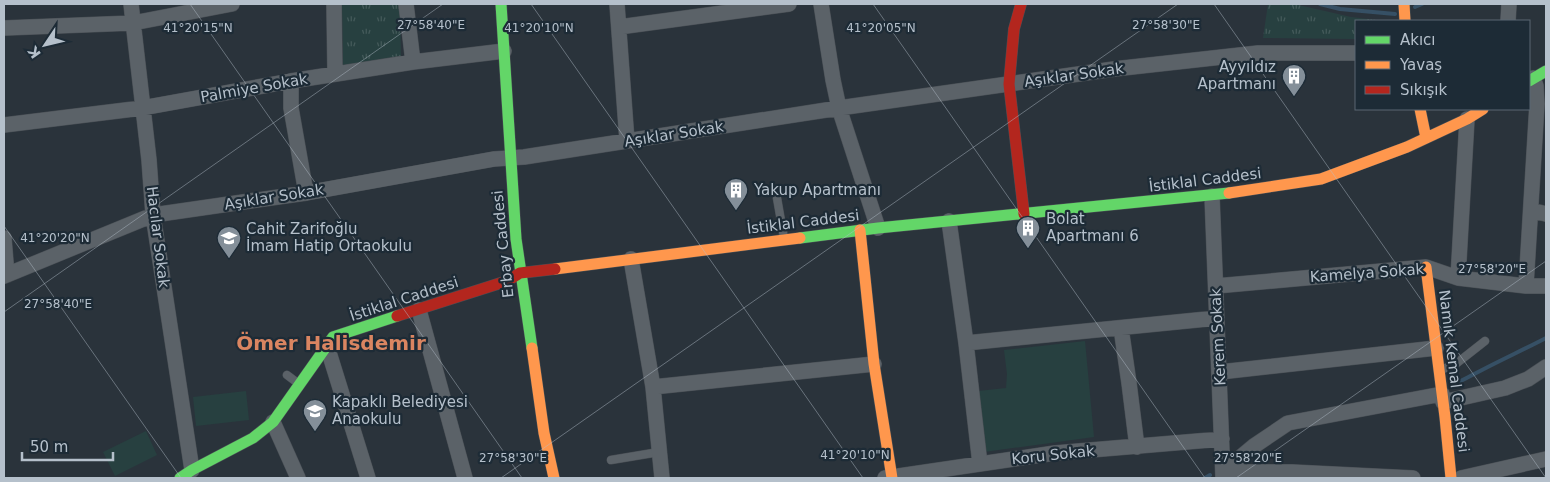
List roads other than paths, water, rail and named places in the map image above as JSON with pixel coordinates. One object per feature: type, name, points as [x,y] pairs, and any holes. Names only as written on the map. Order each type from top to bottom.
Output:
[{"type":"street","name":"Hacılar Sokak","points":[[131,4],[149,160],[153,215],[176,337],[188,475]]},
{"type":"street","points":[[4,28],[133,23],[232,4]]},
{"type":"street","points":[[334,4],[335,74]]},
{"type":"street","points":[[406,4],[413,62]]},
{"type":"street","name":"Erbay Caddesi","points":[[501,4],[516,238],[544,433],[554,478]]},
{"type":"street","points":[[617,4],[627,141]]},
{"type":"street","points":[[618,27],[789,4]]},
{"type":"street","points":[[821,4],[839,108],[878,228]]},
{"type":"street","points":[[1021,4],[1014,29],[1010,84],[1024,214]]},
{"type":"street","points":[[1404,4],[1405,20]]},
{"type":"street","points":[[1508,20],[1509,4]]},
{"type":"street","name":"Palmiye Sokak","points":[[4,125],[142,108],[335,74],[504,51]]},
{"type":"street","name":"Aşıklar Sokak","points":[[5,275],[153,215],[306,193],[494,158],[510,158],[839,108],[1114,69],[1258,53],[1355,52]]},
{"type":"street","points":[[1526,286],[1537,104],[1536,77]]},
{"type":"street","points":[[291,81],[291,108],[306,193]]},
{"type":"street","points":[[1420,110],[1426,138]]},
{"type":"street","name":"İstiklal Caddesi","points":[[188,475],[253,438],[273,422],[333,337],[507,281],[520,273],[860,230],[1212,196],[1322,179],[1407,147],[1467,119],[1481,110]]},
{"type":"street","points":[[1458,278],[1467,119]]},
{"type":"street","name":"Kerem Sokak","points":[[1212,196],[1223,475]]},
{"type":"street","points":[[1530,210],[1546,214]]},
{"type":"street","points":[[949,221],[980,464]]},
{"type":"street","points":[[860,230],[874,364],[890,478]]},
{"type":"street","points":[[4,238],[5,275]]},
{"type":"street","points":[[631,259],[653,387],[662,478]]},
{"type":"street","name":"Kamelya Sokak","points":[[1216,286],[1426,267],[1458,278],[1526,286],[1546,286]]},
{"type":"street","name":"Namık Kemal Caddesi","points":[[1426,267],[1452,478]]},
{"type":"street","points":[[419,310],[465,478]]},
{"type":"street","points":[[966,343],[1217,318]]},
{"type":"street","points":[[1121,328],[1130,383],[1137,447]]},
{"type":"street","points":[[327,346],[368,478]]},
{"type":"street","points":[[1220,372],[1436,348]]},
{"type":"street","points":[[653,387],[874,364]]},
{"type":"street","points":[[1223,475],[1254,446],[1288,423],[1505,388],[1528,379],[1546,368]]},
{"type":"street","points":[[273,422],[298,478]]},
{"type":"street","name":"Koru Sokak","points":[[890,478],[1055,453],[1222,438]]},
{"type":"street","points":[[1461,478],[1546,459]]},
{"type":"street","points":[[1223,475],[1292,472],[1413,478]]},
{"type":"lane","points":[[777,198],[784,240]]},
{"type":"lane","points":[[1439,370],[1457,363],[1485,341]]},
{"type":"lane","points":[[286,375],[299,384]]},
{"type":"lane","points":[[611,460],[659,452]]},
{"type":"waterway","points":[[1320,4],[1340,9],[1395,14]]},
{"type":"waterway","points":[[1415,7],[1422,4]]},
{"type":"waterway","points":[[1454,384],[1546,338]]},
{"type":"waterway","points":[[1205,478],[1210,475]]},
{"type":"place","name":"Ayyıldız Apartmanı","points":[[1294,97]]},
{"type":"place","name":"Yakup Apartmanı","points":[[736,211]]},
{"type":"place","name":"Bolat Apartmanı 6","points":[[1028,249]]},
{"type":"place","name":"Cahit Zarifoğlu İmam Hatip Ortaokulu","points":[[229,259]]},
{"type":"place","name":"Kapaklı Belediyesi Anaokulu","points":[[315,432]]},
{"type":"district","name":"Ömer Halisdemir","points":[[331,343]]}]
